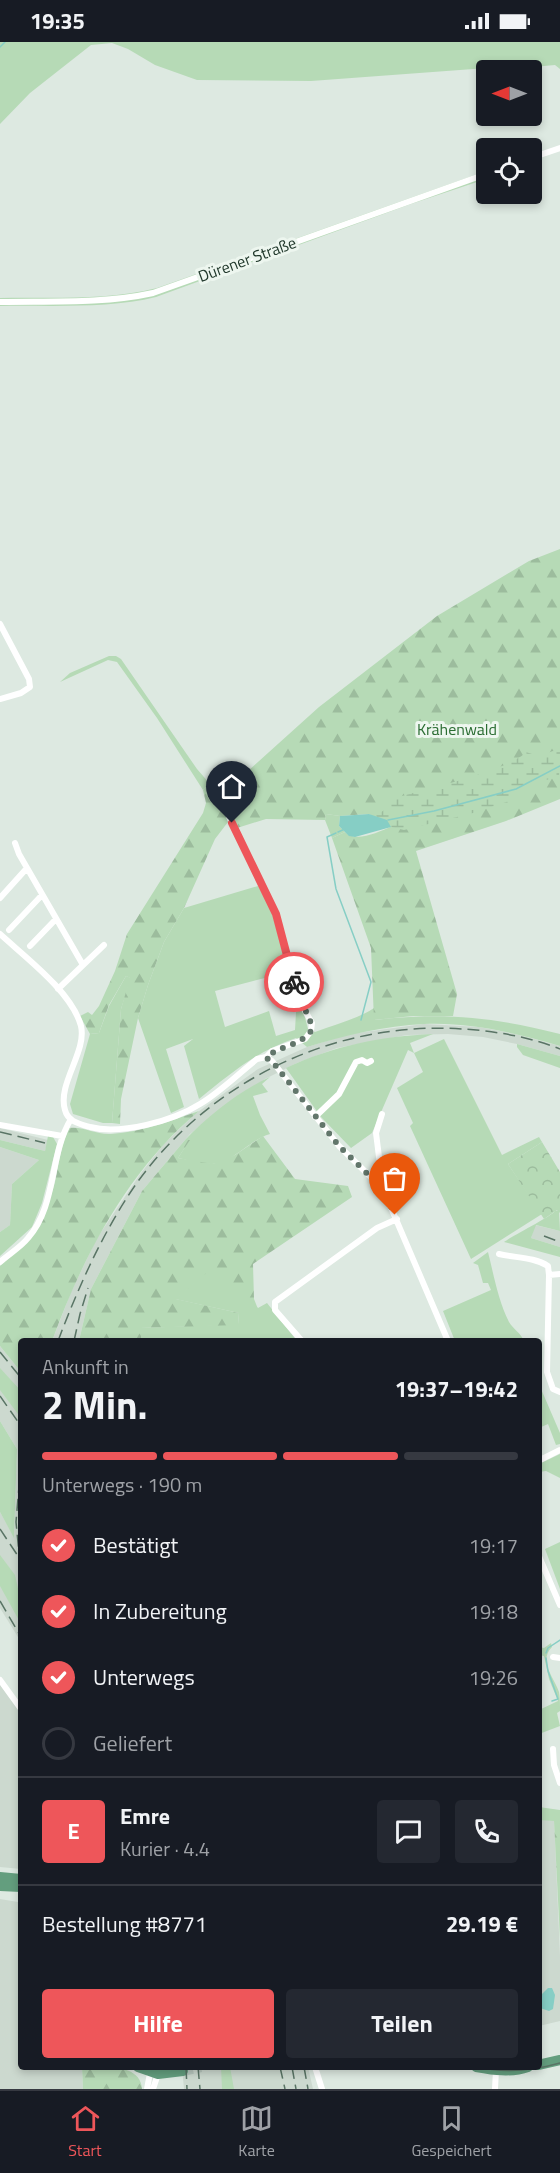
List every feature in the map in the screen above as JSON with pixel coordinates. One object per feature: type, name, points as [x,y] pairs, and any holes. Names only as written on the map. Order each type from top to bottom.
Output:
[{"type":"main road","points":[[0,1877],[18,1879]]},
{"type":"main road","points":[[0,1886],[18,1887]]},
{"type":"main road","points":[[542,2064],[560,2060]]},
{"type":"main road","points":[[146,2070],[154,2073],[183,2071]]},
{"type":"street","points":[[542,154],[560,148]]},
{"type":"street","name":"Dürener Straße","points":[[0,302],[105,300],[153,293],[476,178]]},
{"type":"street","points":[[0,624],[29,679],[30,687],[21,693],[0,699]]},
{"type":"street","points":[[229,818],[276,914],[297,997],[312,1023],[311,1031],[305,1039],[272,1051],[266,1058]]},
{"type":"street","points":[[15,843],[83,965]]},
{"type":"street","points":[[0,898],[27,868]]},
{"type":"street","points":[[9,930],[42,895]]},
{"type":"street","points":[[23,955],[56,919]]},
{"type":"street","points":[[0,934],[58,989],[71,1006],[80,1024],[82,1032],[64,1096],[65,1109],[71,1119],[97,1129],[126,1128],[158,1121],[200,1104],[257,1059],[266,1058],[272,1061],[339,1146],[378,1183],[386,1194],[447,1338]]},
{"type":"street","points":[[58,989],[104,945]]},
{"type":"street","points":[[315,1117],[339,1094],[356,1062],[362,1060],[367,1063],[371,1060]]},
{"type":"street","points":[[378,1183],[381,1173],[375,1141],[377,1126],[382,1114]]},
{"type":"street","points":[[0,1262],[28,1238],[38,1222],[52,1180],[62,1136],[71,1119]]},
{"type":"street","points":[[0,1125],[62,1136]]},
{"type":"street","points":[[299,1338],[275,1310],[275,1302],[377,1228],[397,1219]]},
{"type":"street","points":[[500,1254],[519,1259],[533,1259],[548,1266],[547,1372],[555,1391],[560,1392]]},
{"type":"street","points":[[549,1275],[560,1274]]},
{"type":"street","points":[[542,1459],[560,1450]]},
{"type":"street","points":[[542,1563],[560,1605]]},
{"type":"street","points":[[0,1680],[18,1705]]},
{"type":"street","points":[[553,1749],[554,1765],[560,1783]]},
{"type":"street","points":[[316,2070],[322,2089]]},
{"type":"street","points":[[495,2089],[496,2070]]},
{"type":"street","points":[[147,2089],[154,2073]]},
{"type":"street","points":[[153,2089],[154,2073]]},
{"type":"shaded area","points":[[424,1024],[479,1027],[560,1046],[560,1056],[483,1037],[448,1034],[407,1035],[337,1048],[297,1063],[265,1079],[221,1109],[190,1134],[142,1191],[91,1289],[80,1338],[53,1338],[71,1292],[97,1238],[141,1173],[164,1144],[195,1114],[258,1069],[307,1047],[349,1034]]},
{"type":"shaded area","points":[[0,1128],[48,1140],[45,1151],[0,1140]]},
{"type":"shaded area","points":[[0,1147],[39,1160],[12,1184],[10,1225],[0,1232]]},
{"type":"shaded area","points":[[535,1225],[560,1231],[560,1247],[531,1238]]},
{"type":"shaded area","points":[[0,1346],[18,1368],[18,1637],[0,1608],[0,1512],[14,1537],[17,1449],[0,1421]]},
{"type":"shaded area","points":[[0,1684],[18,1709],[18,1869],[0,1867]]},
{"type":"shaded area","points":[[542,1817],[554,1818],[560,1956],[560,2021],[542,2025]]},
{"type":"shaded area","points":[[0,1899],[18,1902],[18,2070],[82,2070],[83,2089],[0,2089]]},
{"type":"shaded area","points":[[182,2070],[309,2070],[313,2089],[184,2089]]},
{"type":"green space","points":[[0,42],[560,42],[560,69],[555,65],[542,66],[542,60],[476,60],[476,69],[311,81],[197,80],[155,65],[128,49],[112,43],[91,45],[30,93],[0,124]]},
{"type":"green space","points":[[476,175],[476,182],[156,297],[99,305],[0,306],[0,298],[99,297],[157,288]]},
{"type":"green space","name":"Krähenwald","points":[[560,549],[560,799],[506,821],[416,851],[457,994],[453,1016],[413,1016],[374,1020],[371,948],[332,838],[345,832],[355,837],[367,836],[390,827],[369,814],[340,816],[326,814],[325,820],[266,819],[237,828],[228,822],[215,839],[184,908],[164,942],[138,1018],[121,1099],[120,1124],[112,1123],[121,1009],[130,978],[126,976],[109,1005],[99,1033],[90,1034],[80,1016],[88,1012],[92,1015],[99,1006],[115,971],[127,934],[203,813],[206,803],[203,790],[210,784],[218,798],[319,707],[437,616],[529,561]]},
{"type":"green space","points":[[109,656],[121,659],[197,769],[210,784],[203,790],[157,718],[117,662],[108,660],[60,682],[70,673]]},
{"type":"green space","points":[[553,751],[560,752],[559,777],[541,781],[515,799],[473,813],[404,830],[391,827],[387,820],[374,816],[381,813],[398,797],[486,772],[518,759],[526,752],[538,756]]},
{"type":"green space","points":[[326,814],[340,816],[339,826],[345,832],[332,838],[325,820]]},
{"type":"green space","points":[[258,886],[271,909],[288,972],[215,991],[225,1027],[269,1011],[276,1036],[295,1030],[296,1012],[303,1010],[308,1029],[315,1032],[353,1019],[374,1008],[375,1020],[446,1016],[490,1020],[536,1028],[560,1034],[560,1046],[493,1029],[441,1024],[380,1029],[307,1047],[296,1038],[257,1056],[199,1099],[184,1046],[193,1039],[166,1049],[184,1107],[171,1113],[138,1018],[164,942],[184,908]]},
{"type":"green space","points":[[126,976],[131,978],[121,1009],[112,1123],[103,1123],[73,1114],[70,1104],[90,1034],[99,1033],[109,1006]]},
{"type":"green space","points":[[433,1034],[410,1043],[414,1053],[408,1050],[372,1133],[351,1148],[321,1117],[286,1068],[340,1048],[395,1037]]},
{"type":"green space","points":[[444,1039],[502,1155],[539,1137],[542,1142],[508,1164],[542,1214],[471,1259],[410,1126],[413,1123],[397,1088],[423,1072],[414,1053]]},
{"type":"green space","points":[[517,1044],[560,1056],[560,1068],[523,1055]]},
{"type":"green space","points":[[270,1077],[262,1084],[268,1092],[253,1096],[270,1134],[218,1163],[203,1163],[178,1158],[189,1141],[185,1140],[204,1122],[236,1096]]},
{"type":"green space","points":[[199,1111],[150,1160],[110,1216],[78,1278],[53,1338],[18,1338],[18,1368],[0,1346],[0,1266],[27,1239],[47,1206],[69,1128],[106,1134],[156,1126]]},
{"type":"green space","points":[[48,1136],[53,1137],[57,1144],[42,1203],[32,1227],[0,1256],[0,1232],[10,1225],[12,1184],[39,1160],[0,1147],[0,1140],[45,1151]]},
{"type":"green space","points":[[263,1136],[295,1179],[348,1186],[352,1197],[253,1264],[254,1299],[258,1309],[210,1270],[176,1299],[239,1313],[238,1325],[141,1328],[141,1338],[80,1338],[91,1289],[142,1191],[185,1140],[190,1140],[178,1158],[213,1164],[235,1155]]},
{"type":"green space","points":[[542,1142],[560,1172],[560,1213],[557,1210],[544,1219],[508,1164]]},
{"type":"green space","points":[[559,1210],[560,1231],[536,1225],[531,1238],[560,1247],[560,1257],[504,1242],[555,1211]]},
{"type":"green space","points":[[488,1252],[505,1314],[522,1338],[454,1338],[443,1311],[491,1290],[488,1283],[483,1283],[478,1265],[473,1263]]},
{"type":"green space","points":[[210,1269],[258,1308],[267,1303],[295,1338],[141,1338],[141,1328],[238,1324],[239,1313],[175,1299]]},
{"type":"green space","points":[[0,1368],[18,1388],[18,1414],[0,1390]]},
{"type":"green space","points":[[542,1391],[560,1433],[560,1444],[556,1445],[548,1424],[542,1427]]},
{"type":"green space","points":[[0,1421],[17,1449],[14,1538],[0,1512]]},
{"type":"green space","points":[[560,1454],[560,1478],[546,1471],[542,1472],[542,1463]]},
{"type":"green space","points":[[560,1542],[560,1589],[545,1549]]},
{"type":"green space","points":[[0,1555],[15,1575],[18,1588],[18,1619],[0,1586]]},
{"type":"green space","points":[[551,1643],[552,1647],[546,1658],[548,1669],[559,1692],[560,1711],[557,1713],[560,1726],[542,1733],[542,1709],[558,1701],[542,1656],[542,1648]]},
{"type":"green space","points":[[542,1807],[560,1810],[560,1939],[554,1821],[542,1820]]},
{"type":"green space","points":[[82,2070],[127,2070],[140,2080],[142,2089],[83,2089]]},
{"type":"green space","points":[[221,2070],[231,2070],[234,2089],[222,2089]]},
{"type":"water","points":[[369,814],[387,820],[391,827],[355,837],[349,836],[339,826],[340,816]]},
{"type":"water","points":[[548,1988],[552,1988],[555,1995],[553,2009],[549,2011],[542,2009],[542,1994]]},
{"type":"waterway","points":[[0,47],[5,42]]},
{"type":"waterway","points":[[388,820],[434,811],[516,789],[560,766]]},
{"type":"waterway","points":[[338,832],[345,829]]},
{"type":"waterway","points":[[336,833],[327,837],[336,889],[371,982],[361,1020]]},
{"type":"waterway","points":[[546,1653],[548,1648],[560,1640]]},
{"type":"waterway","points":[[546,1658],[558,1699],[552,1701]]},
{"type":"tunnel","points":[[183,2071],[188,2070]]},
{"type":"tram line","points":[[542,2067],[560,2063]]},
{"type":"tram line","points":[[497,2070],[518,2070]]},
{"type":"railway","points":[[59,1338],[91,1262],[111,1223],[134,1187],[164,1149],[199,1116],[237,1088],[278,1065],[322,1047],[368,1035],[415,1029],[487,1031],[525,1038],[560,1049]]},
{"type":"railway","points":[[0,1132],[45,1143]]},
{"type":"railway","points":[[544,1236],[560,1242]]},
{"type":"railway","points":[[75,1338],[88,1288]]},
{"type":"railway","points":[[0,1352],[18,1374]]},
{"type":"railway","points":[[0,1396],[18,1422]]},
{"type":"railway","points":[[18,1498],[16,1522],[18,1542]]},
{"type":"railway","points":[[0,1529],[18,1556]]},
{"type":"railway","points":[[0,1601],[18,1632]]},
{"type":"railway","points":[[186,2070],[187,2089]]},
{"type":"railway","points":[[198,2070],[200,2089]]},
{"type":"railway","points":[[281,2070],[285,2089]]},
{"type":"railway","points":[[293,2070],[296,2089]]},
{"type":"railway","points":[[305,2070],[308,2089]]},
{"type":"way so far","points":[[294,982],[297,997],[310,1018],[311,1031],[305,1039],[272,1051],[266,1058],[272,1061],[339,1146],[383,1189],[395,1215]]},
{"type":"route","points":[[232,823],[276,914],[294,982]]}]
